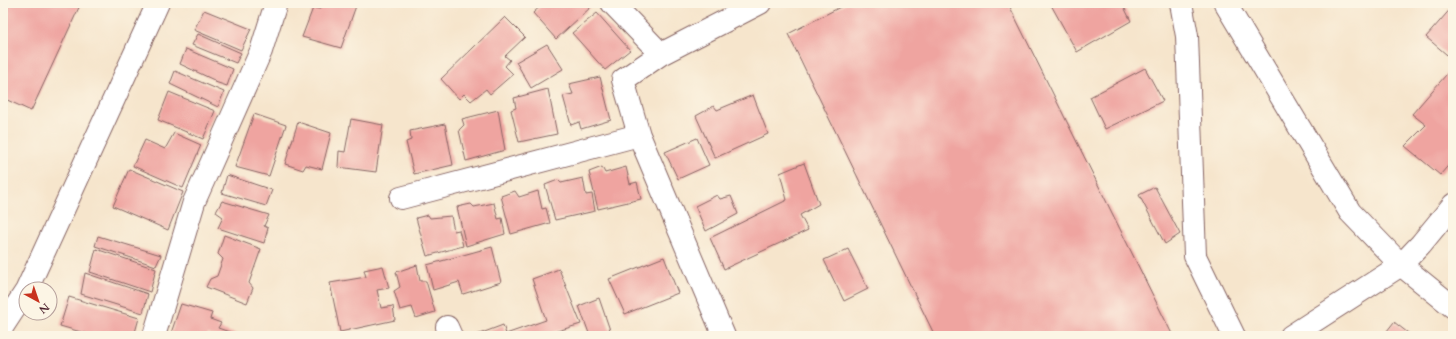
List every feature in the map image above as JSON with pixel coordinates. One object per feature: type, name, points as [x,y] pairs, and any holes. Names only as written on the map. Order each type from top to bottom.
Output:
[{"type":"street","points":[[30,281],[158,3]]},
{"type":"street","points":[[154,336],[194,202],[261,51],[276,3]]},
{"type":"street","points":[[612,3],[661,54]]},
{"type":"street","points":[[723,336],[639,135],[623,80],[661,54],[760,3]]},
{"type":"street","points":[[1181,3],[1187,36],[1195,256],[1234,336]]},
{"type":"street","points":[[1225,3],[1350,212],[1401,265],[1453,307]]},
{"type":"street","points":[[401,198],[639,135]]},
{"type":"street","points":[[1291,336],[1401,265],[1453,205]]},
{"type":"street","points":[[3,326],[18,303]]},
{"type":"building","points":[[3,3],[81,3],[31,111],[3,98]]},
{"type":"building","points":[[322,3],[357,3],[341,48],[302,37],[313,8],[320,9]]},
{"type":"building","points":[[544,3],[588,3],[591,7],[556,39],[533,13]]},
{"type":"building","points":[[848,3],[1008,3],[1173,336],[935,336],[788,34]]},
{"type":"building","points":[[1050,3],[1122,3],[1131,21],[1077,52]]},
{"type":"building","points":[[1453,6],[1453,60],[1426,37]]},
{"type":"building","points":[[204,10],[251,29],[241,50],[194,30]]},
{"type":"building","points":[[597,13],[630,50],[605,70],[572,33]]},
{"type":"building","points":[[505,17],[525,37],[505,56],[510,60],[505,66],[513,74],[490,94],[486,89],[471,101],[464,94],[459,99],[441,79]]},
{"type":"building","points":[[198,34],[241,53],[236,63],[192,45]]},
{"type":"building","points":[[547,44],[563,69],[531,88],[516,62]]},
{"type":"building","points":[[186,49],[233,69],[227,86],[215,82],[214,80],[180,64]]},
{"type":"building","points":[[1453,67],[1453,160],[1440,175],[1405,146],[1426,125],[1412,114]]},
{"type":"building","points":[[1145,68],[1163,101],[1105,129],[1090,97]]},
{"type":"building","points":[[175,71],[224,92],[218,107],[170,84]]},
{"type":"building","points":[[600,77],[611,120],[581,129],[579,122],[571,125],[563,96],[573,94],[569,84]]},
{"type":"building","points":[[548,89],[557,134],[519,142],[511,110],[516,108],[514,98]]},
{"type":"building","points":[[169,92],[215,111],[203,139],[158,120]]},
{"type":"building","points":[[753,95],[768,134],[715,158],[696,116],[714,106],[717,110]]},
{"type":"building","points":[[498,110],[505,150],[466,161],[459,130],[464,125],[462,119]]},
{"type":"building","points":[[254,114],[286,125],[269,176],[235,167]]},
{"type":"building","points":[[351,119],[383,125],[376,172],[338,167],[339,151],[345,152]]},
{"type":"building","points":[[298,122],[331,133],[322,169],[306,165],[303,170],[285,164]]},
{"type":"building","points":[[445,124],[453,165],[414,174],[406,142],[411,140],[410,131]]},
{"type":"building","points":[[174,133],[201,145],[183,188],[133,166],[145,140],[165,149]]},
{"type":"building","points":[[697,138],[709,165],[678,179],[665,152]]},
{"type":"building","points":[[804,163],[819,204],[800,215],[808,230],[724,269],[710,238],[787,200],[780,173]]},
{"type":"building","points":[[602,167],[605,173],[626,167],[630,184],[637,182],[641,199],[598,209],[589,172]]},
{"type":"building","points":[[129,169],[183,192],[168,230],[113,206]]},
{"type":"building","points":[[227,175],[272,190],[266,206],[222,193]]},
{"type":"building","points":[[583,178],[586,195],[592,194],[595,211],[555,220],[545,185],[558,180],[561,183]]},
{"type":"building","points":[[1155,187],[1180,234],[1165,244],[1139,195]]},
{"type":"building","points":[[515,191],[519,197],[538,191],[542,209],[546,208],[550,223],[511,234],[501,196]]},
{"type":"building","points":[[717,195],[720,199],[731,196],[738,214],[706,231],[695,206]]},
{"type":"building","points":[[222,201],[269,215],[264,226],[268,228],[264,243],[218,228],[223,217],[216,212]]},
{"type":"building","points":[[494,203],[498,219],[502,218],[505,234],[466,246],[457,207],[471,204],[474,207]]},
{"type":"building","points":[[428,215],[430,218],[451,216],[454,231],[459,230],[463,246],[427,256],[416,218]]},
{"type":"building","points":[[224,235],[261,249],[249,283],[253,288],[247,303],[206,287],[210,279],[217,276],[223,259],[218,254]]},
{"type":"building","points":[[98,236],[161,255],[156,266],[95,246]]},
{"type":"building","points":[[492,247],[501,282],[463,294],[459,282],[433,290],[427,265]]},
{"type":"building","points":[[96,249],[156,269],[150,292],[90,272]]},
{"type":"building","points":[[848,249],[868,289],[844,301],[824,260]]},
{"type":"building","points":[[664,257],[678,293],[625,314],[609,279]]},
{"type":"building","points":[[417,265],[420,281],[426,281],[435,312],[416,318],[412,307],[400,310],[394,291],[400,287],[396,272]]},
{"type":"building","points":[[383,266],[389,288],[377,290],[381,308],[393,306],[395,320],[340,332],[330,283],[366,277],[364,270]]},
{"type":"building","points":[[559,269],[581,324],[554,332],[556,336],[474,336],[503,325],[506,334],[546,320],[532,279]]},
{"type":"building","points":[[85,273],[148,294],[143,313],[81,294]]},
{"type":"building","points":[[69,297],[139,318],[134,336],[95,336],[60,326]]},
{"type":"building","points":[[599,298],[612,336],[590,336],[579,306]]},
{"type":"building","points":[[181,304],[212,313],[210,319],[221,323],[218,328],[238,335],[218,336],[208,334],[207,336],[170,336]]},
{"type":"building","points":[[1394,322],[1412,336],[1383,336]]}]
